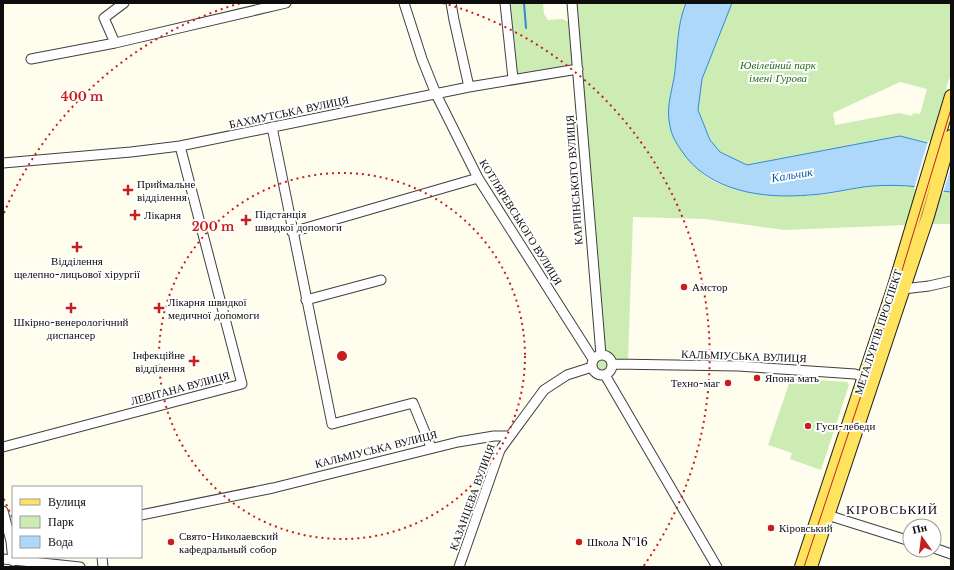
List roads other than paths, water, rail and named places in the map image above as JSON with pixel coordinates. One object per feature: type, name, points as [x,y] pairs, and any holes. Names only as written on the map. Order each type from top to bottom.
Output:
[{"type":"main road","name":"МЕТАЛУРГІВ ПРОСПЕКТ","points":[[922,214],[942,124],[951,96]]},
{"type":"main road","name":"МЕТАЛУРГІВ ПРОСПЕКТ","points":[[811,567],[824,514],[922,214],[951,136]]},
{"type":"main road","name":"МЕТАЛУРГІВ ПРОСПЕКТ","points":[[801,567],[824,514]]},
{"type":"street","points":[[115,43],[104,18],[124,3]]},
{"type":"street","points":[[31,59],[115,43],[286,3]]},
{"type":"street","name":"КОТЛЯРЕВСЬКОГО ВУЛИЦЯ","points":[[404,3],[417,46],[436,94],[478,178],[580,339],[595,360]]},
{"type":"street","points":[[451,3],[469,87]]},
{"type":"street","points":[[505,3],[513,79]]},
{"type":"street","name":"КАРПІНСЬКОГО ВУЛИЦЯ","points":[[572,3],[599,331],[595,360]]},
{"type":"street","name":"БАХМУТСЬКА ВУЛИЦЯ","points":[[3,163],[131,152],[180,146],[469,87],[578,69]]},
{"type":"street","points":[[272,127],[332,424],[413,404],[431,448]]},
{"type":"street","name":"ЛЕВІТАНА ВУЛИЦЯ","points":[[3,447],[242,384],[180,146]]},
{"type":"street","points":[[292,232],[478,178]]},
{"type":"street","points":[[306,300],[381,280]]},
{"type":"street","points":[[899,288],[929,286],[951,281]]},
{"type":"street","points":[[580,339],[591,339],[596,336],[599,331]]},
{"type":"street","points":[[509,436],[544,390],[567,375],[595,360],[608,357],[612,364],[611,371],[605,375],[598,375],[594,372],[595,360]]},
{"type":"street","name":"КАЛЬМІУСЬКА ВУЛИЦЯ","points":[[612,364],[738,366],[855,374],[869,378]]},
{"type":"street","points":[[605,375],[717,567]]},
{"type":"street","name":"КАЛЬМІУСЬКА ВУЛИЦЯ","points":[[142,515],[274,488],[458,442],[494,436],[509,436]]},
{"type":"street","name":"КАЗАНЦЕВА ВУЛИЦЯ","points":[[459,567],[500,450],[509,436]]},
{"type":"street","points":[[3,511],[12,556]]},
{"type":"street","points":[[824,514],[902,538]]},
{"type":"street","points":[[3,559],[80,567]]},
{"type":"water","name":"Кальчик","points":[[686,3],[732,3],[702,79],[698,110],[710,140],[720,152],[747,165],[900,136],[951,149],[951,192],[912,186],[883,185],[817,194],[774,196],[738,190],[722,184],[706,175],[692,164],[679,147],[671,132],[669,120],[669,102],[674,78],[680,21]]},
{"type":"waterway","points":[[524,3],[526,28]]},
{"type":"tram line","points":[[804,567],[897,287],[951,109]]},
{"type":"place","name":"Приймальне відділення","points":[[128,190]]},
{"type":"place","name":"Лікарня","points":[[135,215]]},
{"type":"place","name":"Підстанція швидкої допомоги","points":[[246,220]]},
{"type":"place","name":"Відділення щелепно-лицьової хірургії","points":[[77,247]]},
{"type":"place","name":"Амстор","points":[[684,287]]},
{"type":"place","name":"Шкірно-венерологічний диспансер","points":[[71,308]]},
{"type":"place","name":"Лікарня швидкої медичної допомоги","points":[[159,308]]},
{"type":"place","name":"Інфекційне відділення","points":[[194,361]]},
{"type":"place","name":"Япона мать","points":[[757,378]]},
{"type":"place","name":"Техно-маг","points":[[728,383]]},
{"type":"place","name":"Гуси-лебеди","points":[[808,426]]},
{"type":"place","name":"Кіровський","points":[[771,528]]},
{"type":"place","name":"Свято-Николаевский кафедральный собор","points":[[171,542]]},
{"type":"place","name":"Школа №16","points":[[579,542]]},
{"type":"district","name":"КІРОВСЬКИЙ","points":[[892,509]]},
{"type":"park label","name":"Ювілейний парк імені Гурова","points":[[778,71]]}]
